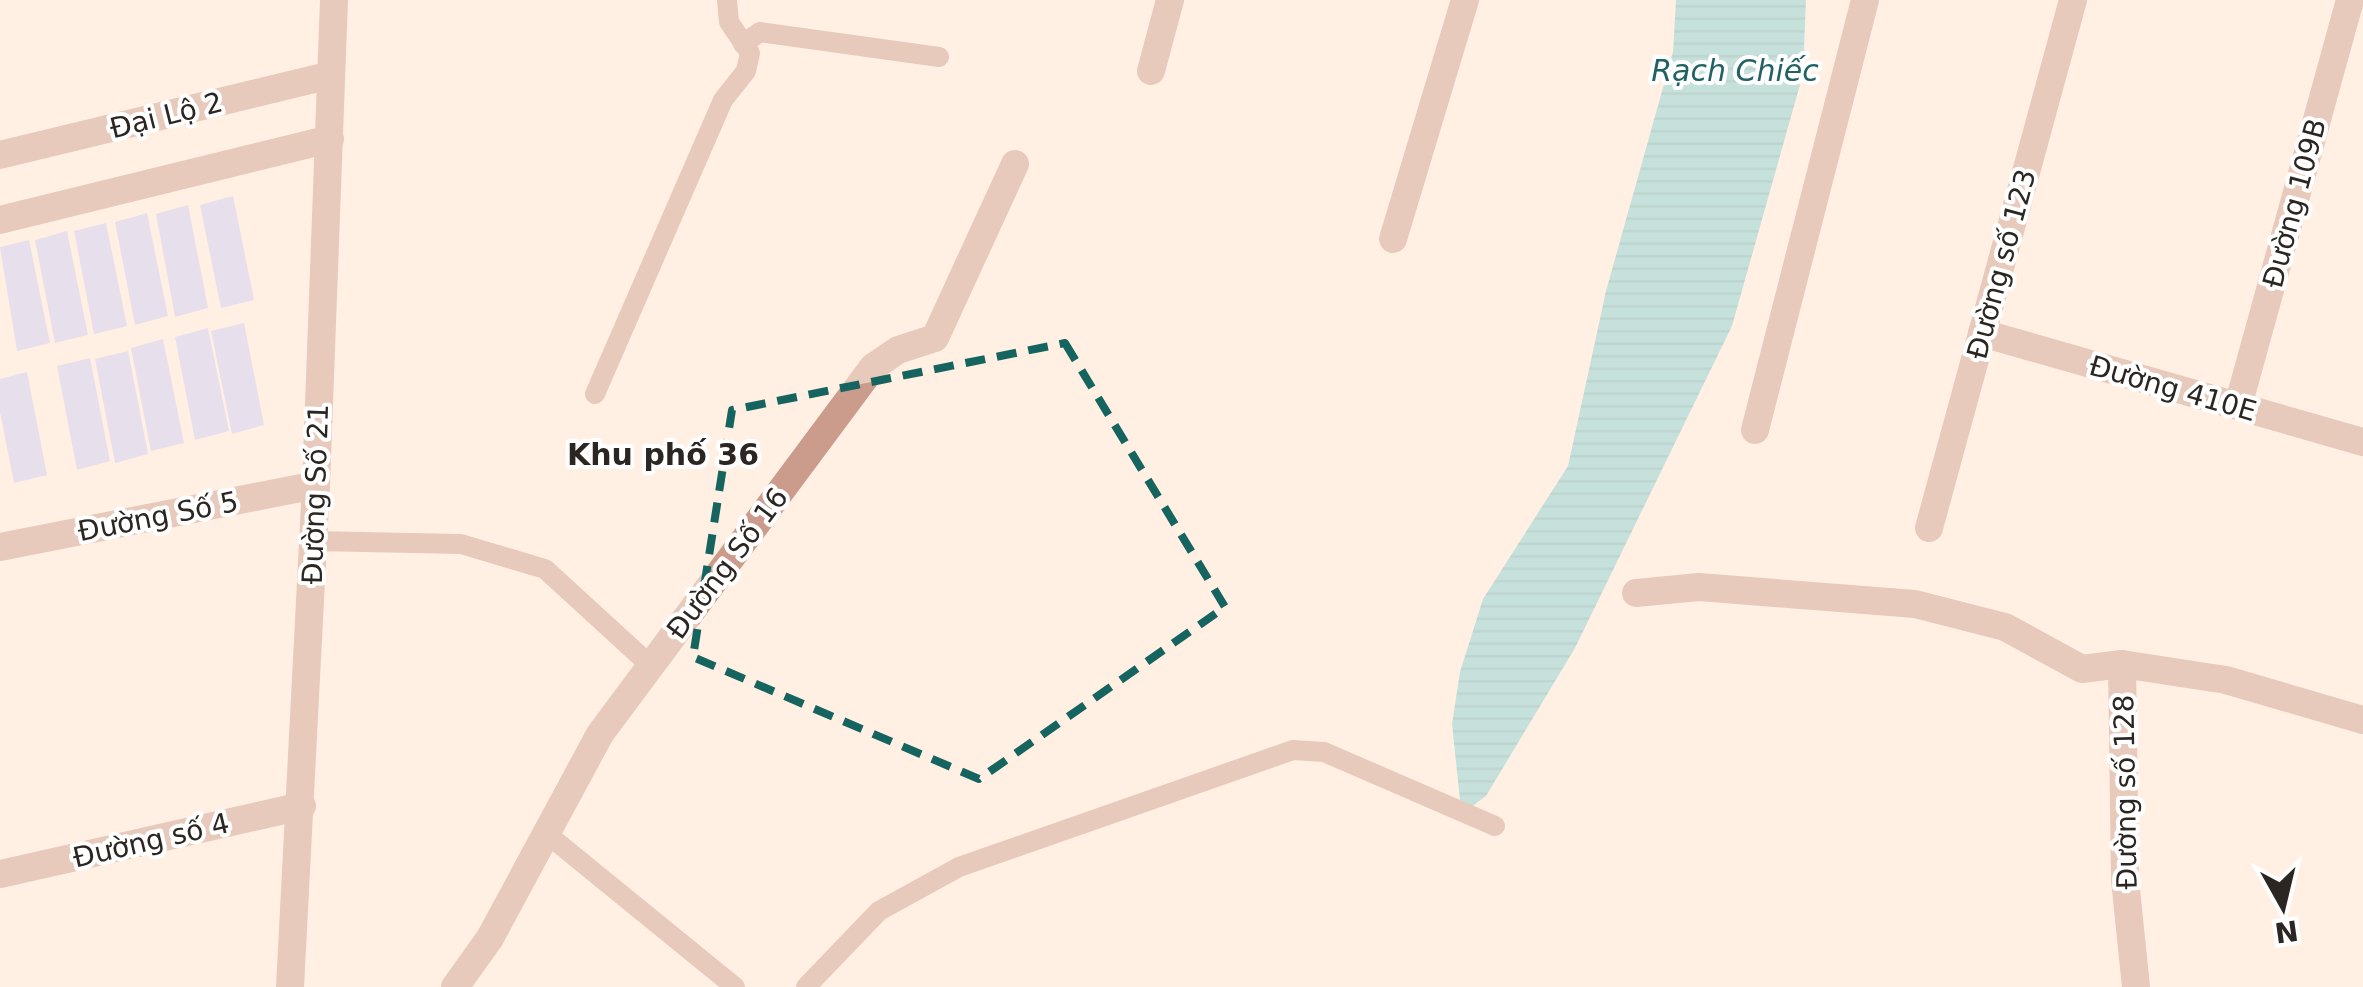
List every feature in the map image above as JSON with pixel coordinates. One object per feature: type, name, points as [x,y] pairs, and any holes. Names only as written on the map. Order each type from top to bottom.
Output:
[{"type":"street","name":"Đường Số 21","points":[[290,987],[314,541],[334,0]]},
{"type":"street","points":[[1151,72],[1170,0]]},
{"type":"street","points":[[1393,240],[1464,0]]},
{"type":"street","points":[[1754,430],[1864,0]]},
{"type":"street","name":"Đường số 123","points":[[1929,528],[2073,0]]},
{"type":"street","name":"Đường 109B","points":[[2238,406],[2350,0]]},
{"type":"street","name":"Đại Lộ 2","points":[[0,155],[331,74]]},
{"type":"street","points":[[0,220],[330,139]]},
{"type":"street","name":"Đường Số 16","points":[[455,987],[490,938],[600,734],[873,367],[898,350],[935,338],[1016,164]]},
{"type":"street","name":"Đường 410E","points":[[1982,334],[2363,442]]},
{"type":"street","name":"Đường Số 5","points":[[0,547],[316,485]]},
{"type":"street","points":[[1636,593],[1699,587],[1915,604],[2005,628],[2082,668],[2122,664]]},
{"type":"street","name":"Đường số 128","points":[[2136,987],[2125,880],[2122,664],[2226,680],[2363,720]]},
{"type":"street","name":"Đường số 4","points":[[0,874],[302,806]]},
{"type":"lane","points":[[595,394],[723,100],[746,70],[750,53],[729,22],[728,0]]},
{"type":"lane","points":[[743,44],[760,32],[939,58]]},
{"type":"lane","points":[[314,541],[460,544],[545,569],[651,666]]},
{"type":"lane","points":[[806,987],[878,911],[959,867],[1293,750],[1324,752],[1495,826]]},
{"type":"lane","points":[[547,834],[735,987]]},
{"type":"highlighted area","points":[[1065,343],[1225,607],[979,779],[693,657],[732,410]]},
{"type":"water","name":"Rạch Chiếc","points":[[1676,0],[1806,0],[1803,74],[1732,326],[1575,648],[1486,796],[1467,810],[1460,800],[1452,724],[1460,672],[1483,599],[1568,466],[1606,291],[1673,52]]},
{"type":"building","points":[[233,196],[254,300],[221,308],[200,205]]},
{"type":"building","points":[[188,205],[208,308],[175,317],[156,214]]},
{"type":"building","points":[[147,213],[168,316],[135,325],[115,222]]},
{"type":"building","points":[[106,223],[127,326],[94,334],[74,231]]},
{"type":"building","points":[[67,231],[88,335],[55,343],[35,240]]},
{"type":"building","points":[[29,240],[50,343],[17,351],[0,247]]},
{"type":"building","points":[[244,323],[264,425],[232,434],[211,331]]},
{"type":"building","points":[[208,328],[229,431],[195,440],[175,337]]},
{"type":"building","points":[[163,339],[184,443],[151,451],[131,348]]},
{"type":"building","points":[[128,351],[148,454],[115,463],[95,359]]},
{"type":"building","points":[[90,358],[110,461],[77,470],[57,366]]},
{"type":"building","points":[[27,372],[47,475],[14,483],[0,412],[0,379]]},
{"type":"district","name":"Khu phố 36","points":[[663,455]]}]
